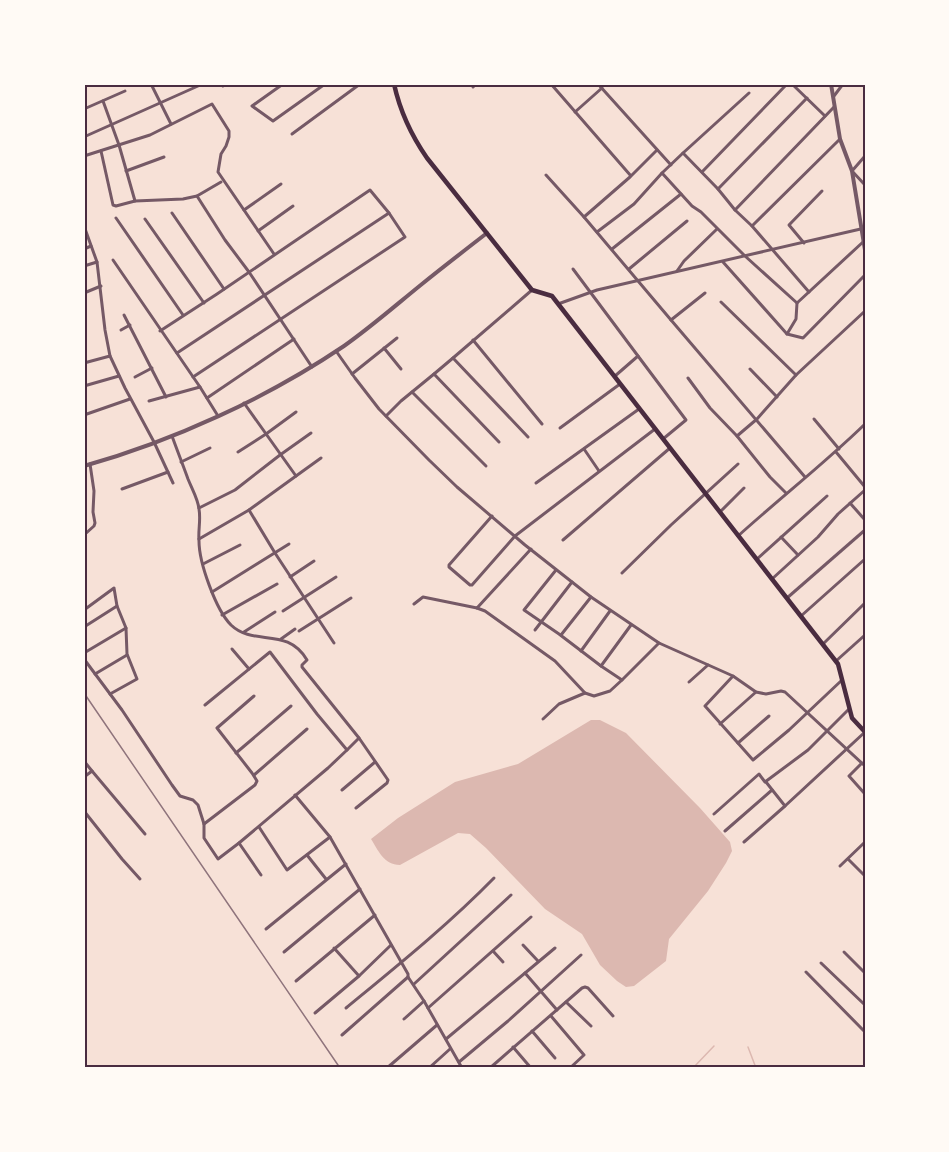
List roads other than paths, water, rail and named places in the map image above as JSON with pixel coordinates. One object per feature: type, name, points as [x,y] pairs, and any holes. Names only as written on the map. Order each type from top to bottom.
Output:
[{"type":"main road","points":[[394,84],[399,104],[416,142],[532,290],[552,296],[836,661],[852,718],[865,732]]},
{"type":"street","points":[[151,84],[171,124]]},
{"type":"street","points":[[283,84],[252,106],[273,121],[325,84]]},
{"type":"street","points":[[292,134],[360,84]]},
{"type":"street","points":[[551,84],[631,176]]},
{"type":"street","points":[[598,84],[671,165]]},
{"type":"street","points":[[702,172],[789,84],[825,116]]},
{"type":"street","points":[[831,84],[840,139],[852,171],[865,250]]},
{"type":"street","points":[[834,96],[843,84]]},
{"type":"street","points":[[86,136],[198,86]]},
{"type":"street","points":[[575,112],[602,88]]},
{"type":"street","points":[[84,109],[126,91]]},
{"type":"street","points":[[597,232],[634,204],[662,173],[748,93]]},
{"type":"street","points":[[718,189],[807,98]]},
{"type":"street","points":[[103,101],[119,145],[135,201]]},
{"type":"street","points":[[84,156],[150,135],[212,104],[229,131],[218,172],[274,254]]},
{"type":"street","points":[[735,210],[836,106]]},
{"type":"street","points":[[752,226],[840,139]]},
{"type":"street","points":[[585,217],[657,150]]},
{"type":"street","points":[[101,151],[113,205],[116,206],[135,201],[183,199],[197,196],[221,182]]},
{"type":"street","points":[[683,153],[752,226],[809,292]]},
{"type":"street","points":[[852,171],[865,156]]},
{"type":"street","points":[[126,171],[164,157]]},
{"type":"street","points":[[852,171],[865,185]]},
{"type":"street","points":[[662,173],[692,206],[797,303]]},
{"type":"street","points":[[546,176],[585,217],[805,477]]},
{"type":"street","points":[[244,210],[281,184]]},
{"type":"street","points":[[160,330],[204,303],[370,190],[389,213],[405,237],[193,377]]},
{"type":"street","points":[[804,243],[789,225],[822,191]]},
{"type":"street","points":[[612,249],[681,194]]},
{"type":"street","points":[[197,196],[312,367]]},
{"type":"street","points":[[258,231],[293,206]]},
{"type":"street","points":[[172,213],[224,289]]},
{"type":"street","points":[[177,353],[389,213]]},
{"type":"street","points":[[116,218],[183,316]]},
{"type":"street","points":[[145,219],[204,303]]},
{"type":"street","points":[[629,269],[687,221]]},
{"type":"street","points":[[84,226],[97,262],[110,356],[173,483]]},
{"type":"street","points":[[558,304],[591,292],[639,280],[863,229]]},
{"type":"street","points":[[676,272],[684,261],[717,230]]},
{"type":"street","points":[[84,466],[172,436],[244,404],[312,367],[378,320],[487,233]]},
{"type":"street","points":[[787,334],[796,319],[797,303],[863,242]]},
{"type":"street","points":[[84,249],[92,246]]},
{"type":"street","points":[[113,260],[218,416]]},
{"type":"street","points":[[84,266],[97,262]]},
{"type":"street","points":[[722,262],[787,334],[803,338],[865,275]]},
{"type":"street","points":[[573,269],[686,420],[663,439]]},
{"type":"street","points":[[84,293],[101,286]]},
{"type":"street","points":[[386,416],[532,290]]},
{"type":"street","points":[[671,320],[705,293]]},
{"type":"street","points":[[722,302],[796,375]]},
{"type":"street","points":[[736,436],[757,419],[796,375],[865,310]]},
{"type":"street","points":[[124,315],[166,397]]},
{"type":"street","points":[[121,330],[130,325]]},
{"type":"street","points":[[352,374],[397,338]]},
{"type":"street","points":[[207,398],[294,339]]},
{"type":"street","points":[[473,340],[542,424]]},
{"type":"street","points":[[384,348],[401,369]]},
{"type":"street","points":[[336,351],[386,416],[457,487],[515,536],[591,597],[658,643],[733,676],[756,692],[766,694],[785,692],[864,765],[849,776],[865,794]]},
{"type":"street","points":[[84,363],[110,356]]},
{"type":"street","points":[[614,377],[638,356]]},
{"type":"street","points":[[453,358],[528,437]]},
{"type":"street","points":[[135,377],[152,368]]},
{"type":"street","points":[[750,369],[777,397]]},
{"type":"street","points":[[434,374],[499,442]]},
{"type":"street","points":[[84,386],[118,376]]},
{"type":"street","points":[[688,378],[710,408],[786,493]]},
{"type":"street","points":[[560,428],[620,384]]},
{"type":"street","points":[[149,401],[200,387]]},
{"type":"street","points":[[412,392],[486,466]]},
{"type":"street","points":[[84,415],[130,399]]},
{"type":"street","points":[[244,404],[296,476]]},
{"type":"street","points":[[536,483],[639,409]]},
{"type":"street","points":[[238,452],[296,412]]},
{"type":"street","points":[[772,579],[818,537],[865,488],[814,419]]},
{"type":"street","points":[[738,536],[865,425]]},
{"type":"street","points":[[492,516],[449,565],[470,585],[515,536],[655,429]]},
{"type":"street","points":[[199,508],[235,490],[311,433]]},
{"type":"street","points":[[172,436],[199,508],[200,553],[222,615],[242,633],[281,639],[303,653],[307,660],[302,665],[306,672],[359,738],[388,781],[356,808]]},
{"type":"street","points":[[181,462],[210,448]]},
{"type":"street","points":[[563,540],[670,448]]},
{"type":"street","points":[[584,449],[599,471]]},
{"type":"street","points":[[198,539],[249,510],[321,458]]},
{"type":"street","points":[[84,535],[95,523],[90,464]]},
{"type":"street","points":[[622,573],[738,464]]},
{"type":"street","points":[[122,489],[168,472]]},
{"type":"street","points":[[720,512],[744,488]]},
{"type":"street","points":[[757,559],[827,496]]},
{"type":"street","points":[[850,504],[865,520]]},
{"type":"street","points":[[249,510],[275,554],[334,642]]},
{"type":"street","points":[[787,598],[865,530]]},
{"type":"street","points":[[781,537],[798,555]]},
{"type":"street","points":[[212,592],[290,544]]},
{"type":"street","points":[[203,564],[240,545]]},
{"type":"street","points":[[477,608],[531,549]]},
{"type":"street","points":[[801,616],[865,559]]},
{"type":"street","points":[[290,577],[314,561]]},
{"type":"street","points":[[556,570],[524,610],[622,680]]},
{"type":"street","points":[[283,611],[336,577]]},
{"type":"street","points":[[535,630],[572,582]]},
{"type":"street","points":[[222,615],[277,584]]},
{"type":"street","points":[[84,610],[114,588],[117,606],[126,628],[127,654],[137,679],[110,694]]},
{"type":"street","points":[[414,604],[423,597],[485,611],[555,661],[585,693],[594,696],[605,693],[622,680],[658,643]]},
{"type":"street","points":[[561,635],[591,597]]},
{"type":"street","points":[[300,631],[351,598]]},
{"type":"street","points":[[823,644],[865,603]]},
{"type":"street","points":[[84,627],[117,606]]},
{"type":"street","points":[[581,651],[610,611]]},
{"type":"street","points":[[242,633],[274,612]]},
{"type":"street","points":[[601,666],[631,625]]},
{"type":"street","points":[[84,653],[126,628]]},
{"type":"street","points":[[281,639],[295,628]]},
{"type":"street","points":[[836,661],[865,635]]},
{"type":"street","points":[[232,649],[249,669]]},
{"type":"street","points":[[205,705],[270,652],[316,714],[347,750]]},
{"type":"street","points":[[95,674],[127,654]]},
{"type":"street","points":[[84,659],[122,710],[171,785],[180,796],[193,800],[198,805],[204,824],[204,837],[218,859],[328,768],[359,738]]},
{"type":"street","points":[[690,682],[708,665]]},
{"type":"street","points":[[733,676],[705,706],[753,760],[842,680]]},
{"type":"street","points":[[720,724],[756,692]]},
{"type":"street","points":[[543,719],[559,704],[585,693]]},
{"type":"street","points":[[204,824],[255,785],[257,781],[217,728],[254,696]]},
{"type":"street","points":[[236,753],[291,706]]},
{"type":"street","points":[[765,782],[808,750],[849,709]]},
{"type":"street","points":[[738,742],[769,716]]},
{"type":"street","points":[[254,776],[307,729]]},
{"type":"street","points":[[744,842],[865,732]]},
{"type":"street","points":[[84,761],[145,834]]},
{"type":"street","points":[[342,790],[375,762]]},
{"type":"street","points":[[84,777],[92,771]]},
{"type":"street","points":[[714,814],[759,774],[785,806]]},
{"type":"street","points":[[725,831],[772,790]]},
{"type":"street","points":[[296,795],[330,837],[462,1068]]},
{"type":"street","points":[[84,811],[140,879]]},
{"type":"street","points":[[259,827],[287,870],[330,837]]},
{"type":"street","points":[[840,866],[865,842]]},
{"type":"street","points":[[239,843],[261,875]]},
{"type":"street","points":[[307,855],[326,880]]},
{"type":"street","points":[[848,858],[865,876]]},
{"type":"street","points":[[266,929],[346,864]]},
{"type":"street","points":[[346,1008],[402,963],[494,878]]},
{"type":"street","points":[[284,952],[360,889]]},
{"type":"street","points":[[414,984],[511,895]]},
{"type":"street","points":[[296,981],[375,915]]},
{"type":"street","points":[[428,1008],[531,917]]},
{"type":"street","points":[[315,1013],[392,945]]},
{"type":"street","points":[[523,945],[538,962]]},
{"type":"street","points":[[334,948],[359,976]]},
{"type":"street","points":[[445,1040],[555,948]]},
{"type":"street","points":[[493,951],[503,962]]},
{"type":"street","points":[[844,952],[865,973]]},
{"type":"street","points":[[459,1062],[582,955]]},
{"type":"street","points":[[821,963],[865,1005]]},
{"type":"street","points":[[806,972],[865,1032]]},
{"type":"street","points":[[525,973],[557,1010]]},
{"type":"street","points":[[342,1035],[408,977]]},
{"type":"street","points":[[490,1068],[582,988],[588,988],[613,1016]]},
{"type":"street","points":[[404,1019],[424,1000]]},
{"type":"street","points":[[567,1002],[591,1026]]},
{"type":"street","points":[[551,1016],[584,1055],[570,1068]]},
{"type":"street","points":[[387,1068],[437,1025]]},
{"type":"street","points":[[532,1031],[555,1058]]},
{"type":"street","points":[[513,1047],[531,1068]]},
{"type":"street","points":[[429,1068],[450,1049]]},
{"type":"waterway","points":[[693,1068],[714,1046]]},
{"type":"waterway","points":[[748,1047],[756,1068]]},
{"type":"railway","points":[[84,693],[340,1068]]}]
